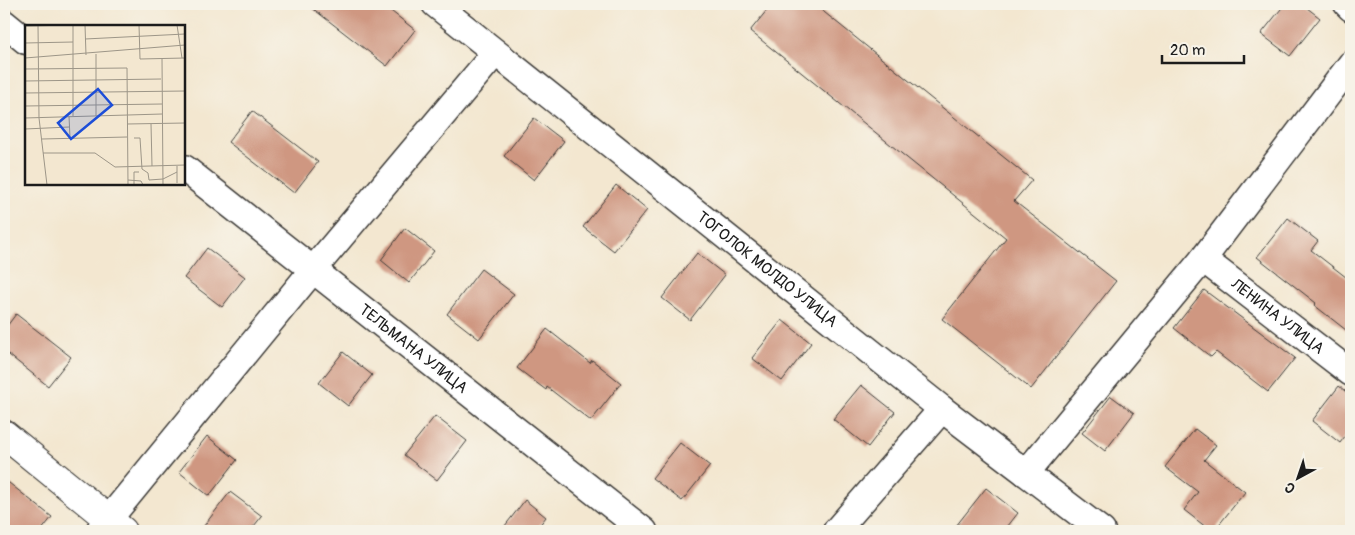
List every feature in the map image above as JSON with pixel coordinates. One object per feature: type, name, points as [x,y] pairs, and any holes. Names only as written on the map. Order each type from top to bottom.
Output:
[{"type":"street","name":"ТОГОЛОК МОЛДО УЛИЦА","points":[[435,4],[942,409],[1102,531]]},
{"type":"street","points":[[1346,4],[1351,8]]},
{"type":"street","points":[[4,23],[25,40]]},
{"type":"street","points":[[4,434],[110,527],[312,271],[495,53]]},
{"type":"street","points":[[1026,472],[1203,259],[1351,64]]},
{"type":"street","name":"ТЕЛЬМАНА УЛИЦА","points":[[185,169],[312,271],[644,531]]},
{"type":"street","name":"ЛЕНИНА УЛИЦА","points":[[1203,259],[1351,373]]},
{"type":"street","points":[[836,531],[942,409]]},
{"type":"building","points":[[307,4],[382,4],[415,30],[387,66]]},
{"type":"building","points":[[772,4],[814,4],[1032,180],[1014,201],[1116,281],[1031,389],[942,319],[1006,238],[750,31]]},
{"type":"building","points":[[1285,4],[1302,4],[1320,18],[1290,56],[1261,34]]},
{"type":"building","points":[[252,111],[318,162],[294,193],[228,142]]},
{"type":"building","points":[[534,118],[564,141],[534,180],[504,156]]},
{"type":"building","points":[[616,185],[647,210],[614,251],[583,227]]},
{"type":"building","points":[[1288,218],[1318,241],[1311,250],[1351,281],[1351,334],[1314,305],[1316,303],[1257,257]]},
{"type":"building","points":[[405,228],[434,251],[409,283],[381,260]]},
{"type":"building","points":[[207,248],[245,277],[222,307],[184,278]]},
{"type":"building","points":[[697,253],[725,275],[690,320],[662,298]]},
{"type":"building","points":[[481,269],[514,294],[479,339],[447,314]]},
{"type":"building","points":[[1204,290],[1295,358],[1268,392],[1216,352],[1211,357],[1174,328]]},
{"type":"building","points":[[16,314],[71,357],[48,386],[4,351],[4,330]]},
{"type":"building","points":[[782,320],[811,343],[782,381],[752,358]]},
{"type":"building","points":[[547,329],[590,363],[592,360],[621,383],[591,421],[547,387],[546,390],[517,368]]},
{"type":"building","points":[[343,352],[372,375],[348,406],[319,383]]},
{"type":"building","points":[[861,385],[895,412],[868,447],[833,419]]},
{"type":"building","points":[[1339,386],[1351,396],[1351,428],[1340,443],[1312,421]]},
{"type":"building","points":[[1111,396],[1134,413],[1105,451],[1082,433]]},
{"type":"building","points":[[435,416],[467,441],[437,480],[404,455]]},
{"type":"building","points":[[1195,429],[1216,445],[1204,460],[1245,492],[1214,531],[1211,531],[1184,510],[1198,492],[1165,467]]},
{"type":"building","points":[[207,436],[237,460],[209,496],[179,472]]},
{"type":"building","points":[[680,443],[710,466],[682,501],[652,478]]},
{"type":"building","points":[[4,479],[52,517],[41,531],[4,531]]},
{"type":"building","points":[[986,488],[1018,513],[1004,531],[952,531]]},
{"type":"building","points":[[230,492],[262,516],[250,531],[200,531]]},
{"type":"building","points":[[525,500],[546,517],[535,531],[501,531]]}]
